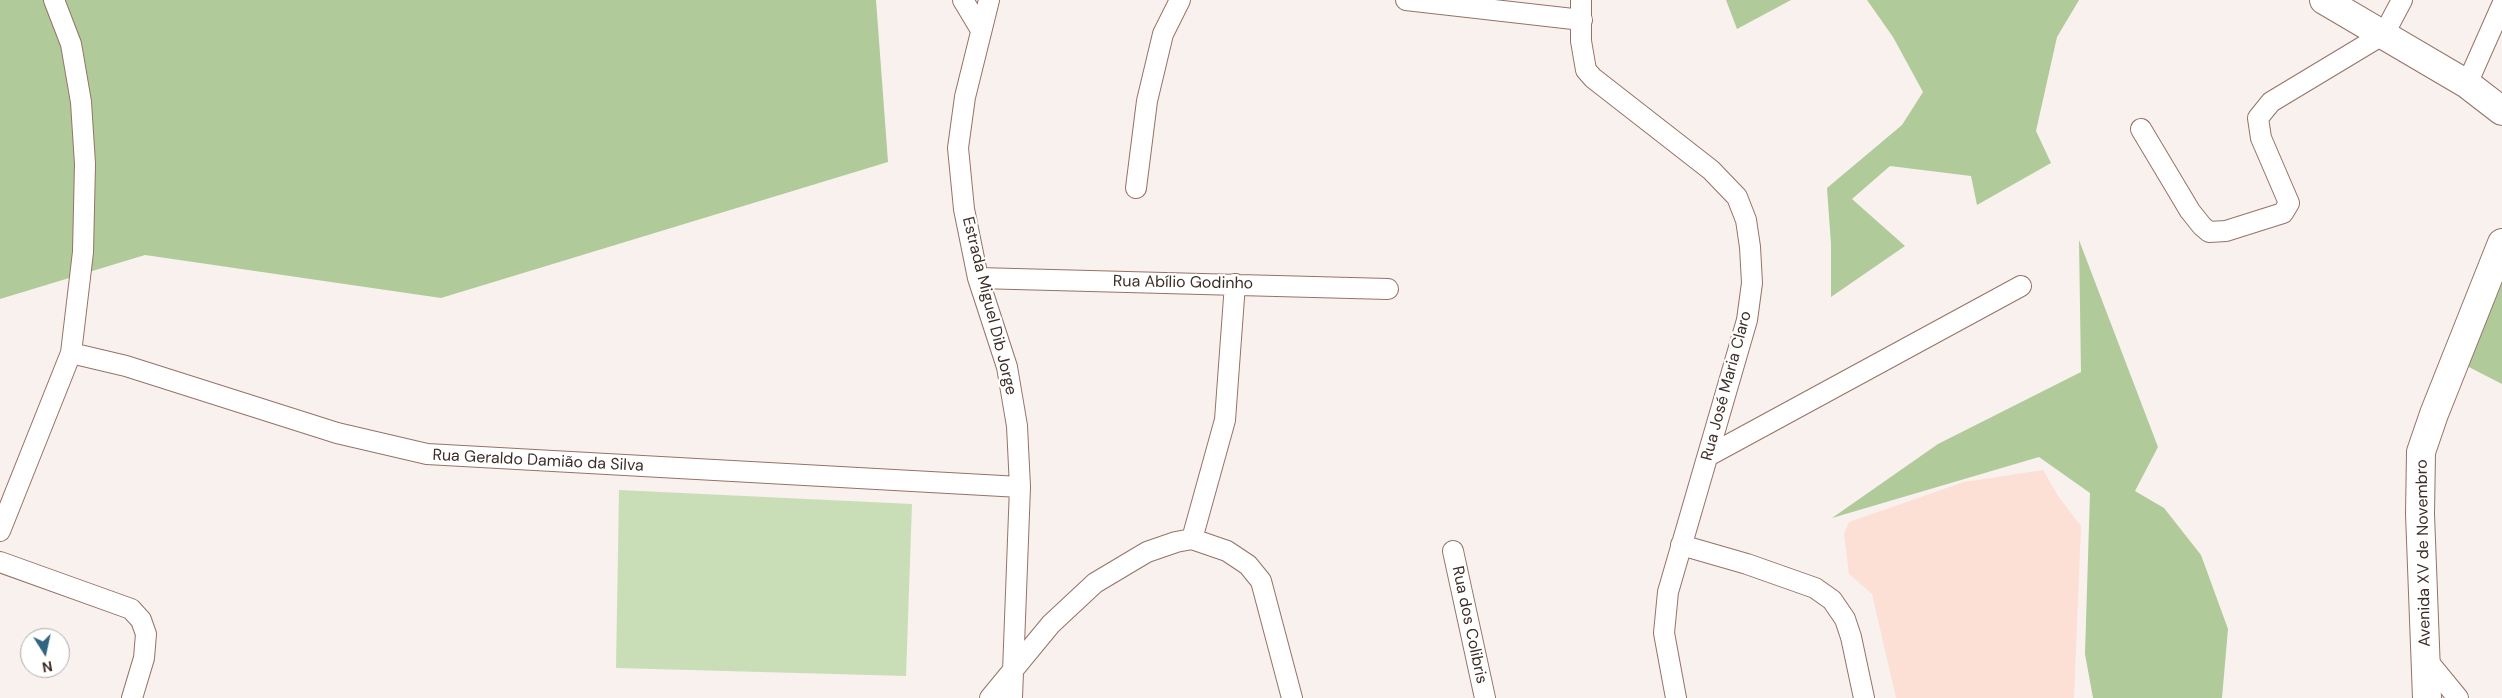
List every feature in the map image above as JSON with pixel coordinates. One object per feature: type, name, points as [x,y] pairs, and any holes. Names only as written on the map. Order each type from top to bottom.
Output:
[{"type":"street","points":[[0,531],[71,353],[83,252],[85,164],[81,102],[71,44],[54,0]]},
{"type":"street","points":[[963,0],[981,30]]},
{"type":"street","name":"Estrada Miguel Dib Jorge","points":[[989,0],[965,97],[958,148],[964,208],[978,278],[1007,366],[1017,426],[1020,487],[1012,698]]},
{"type":"street","points":[[1136,188],[1147,101],[1160,43],[1180,0]]},
{"type":"street","name":"Rua José Maria Claro","points":[[1581,0],[1581,41],[1586,70],[1593,78],[1711,170],[1737,197],[1746,220],[1752,283],[1748,320],[1668,592],[1664,634],[1676,698]]},
{"type":"street","points":[[2324,0],[2467,84],[2502,111]]},
{"type":"street","points":[[2141,129],[2190,211],[2209,232],[2226,231],[2283,213],[2289,203],[2261,138],[2258,118],[2271,102],[2384,34],[2402,0]]},
{"type":"street","points":[[1409,1],[1582,20]]},
{"type":"street","points":[[2467,84],[2502,5]]},
{"type":"street","name":"Avenida XV de Novembro","points":[[2427,698],[2420,514],[2421,452],[2434,414],[2502,243]]},
{"type":"street","name":"Rua Abílio Godinho","points":[[978,278],[1388,289]]},
{"type":"street","points":[[1192,539],[1225,420],[1235,284]]},
{"type":"street","points":[[1708,456],[2021,286]]},
{"type":"street","name":"Rua Geraldo Damião da Silva","points":[[71,353],[126,366],[337,433],[427,454],[1020,487]]},
{"type":"street","points":[[990,698],[1051,624],[1095,582],[1147,552],[1176,542],[1192,539],[1228,551],[1248,565],[1261,581],[1292,698]]},
{"type":"street","points":[[1681,545],[1747,564],[1815,588],[1832,600],[1845,619],[1852,637],[1864,698]]},
{"type":"street","name":"Rua dos Colibris","points":[[1453,551],[1485,698]]},
{"type":"street","points":[[0,562],[131,609],[141,620],[146,634],[144,658],[132,698]]},
{"type":"street","points":[[2426,659],[2458,698]]},
{"type":"shaded area","points":[[2043,470],[2058,496],[2081,526],[2074,698],[1896,698],[1872,594],[1849,574],[1844,534],[1849,522],[1964,482]]},
{"type":"green space","points":[[0,0],[876,0],[888,162],[441,298],[145,255],[0,299]]},
{"type":"green space","points":[[1726,0],[1791,0],[1737,29]]},
{"type":"green space","points":[[1867,0],[2079,0],[2057,37],[2036,131],[2051,163],[1977,205],[1971,176],[1890,166],[1852,199],[1905,246],[1831,297],[1831,244],[1827,188],[1902,125],[1923,92],[1893,37]]},
{"type":"green space","points":[[2079,240],[2158,447],[2135,491],[2164,508],[2201,555],[2228,629],[2222,698],[2093,698],[2085,654],[2090,493],[2039,457],[1832,518],[1938,444],[2081,372]]},
{"type":"green space","points":[[2502,283],[2502,384],[2463,364]]},
{"type":"green space","points":[[619,490],[912,504],[906,676],[616,668]]}]
